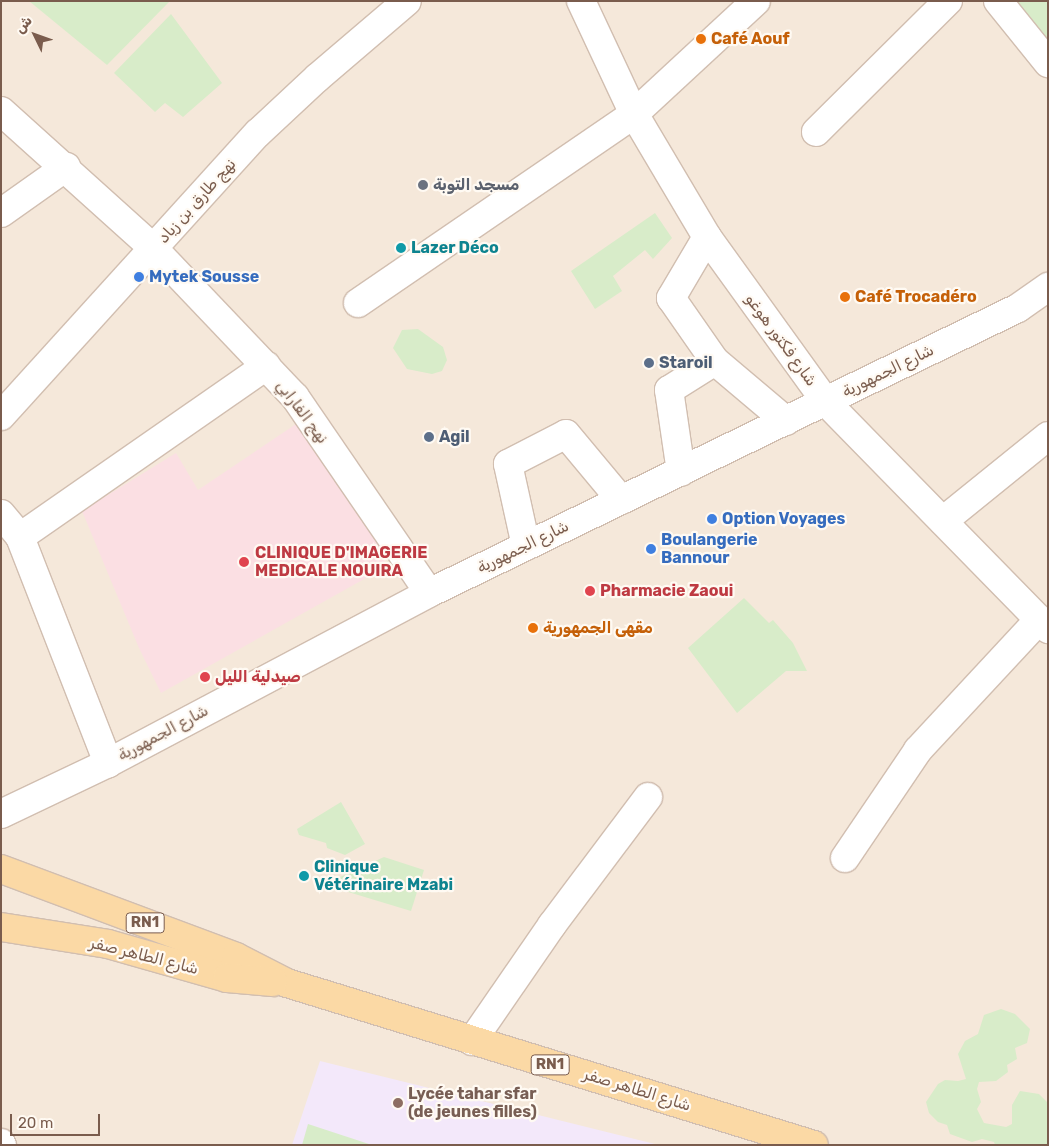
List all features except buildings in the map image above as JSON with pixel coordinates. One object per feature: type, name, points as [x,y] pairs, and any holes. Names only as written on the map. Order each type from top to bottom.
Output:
[{"type":"main road","name":"شارع الطاهر صفر","points":[[1,869],[236,956],[287,983],[814,1145]]},
{"type":"main road","name":"شارع الطاهر صفر","points":[[1,928],[108,944],[227,978],[287,983]]},
{"type":"street","name":"نهج طارق بن زياد","points":[[1,416],[258,133],[317,78],[407,1]]},
{"type":"street","name":"شارع فكتور هوغو","points":[[581,1],[634,114],[706,237],[826,402],[1043,625]]},
{"type":"street","points":[[358,303],[634,114],[756,1]]},
{"type":"street","points":[[816,132],[948,1]]},
{"type":"street","points":[[998,1],[1048,62]]},
{"type":"street","name":"نهج الفارابي","points":[[1,111],[66,167],[154,249],[294,397],[428,593]]},
{"type":"street","points":[[1,213],[66,167]]},
{"type":"street","points":[[706,237],[671,298],[715,362],[786,421]]},
{"type":"street","name":"شارع الجمهورية","points":[[1,814],[108,763],[428,593],[1018,308],[1048,287]]},
{"type":"street","points":[[681,472],[669,390],[715,362]]},
{"type":"street","points":[[20,537],[266,366]]},
{"type":"street","points":[[526,546],[508,464],[566,434],[621,500]]},
{"type":"street","points":[[942,521],[1048,436]]},
{"type":"street","points":[[1,514],[20,537],[108,763]]},
{"type":"street","points":[[845,858],[918,750],[1043,625]]},
{"type":"street","points":[[472,1041],[552,925],[648,797]]},
{"type":"shaded area","points":[[1,1],[1048,1],[1048,1145],[1,1145]]},
{"type":"shaded area","name":"CLINIQUE D'IMAGERIE MEDICALE NOUIRA","points":[[296,424],[387,555],[382,569],[161,693],[139,648],[82,511],[176,453],[198,490]]},
{"type":"shaded area","name":"Lycée tahar sfar (de jeunes filles)","points":[[320,1061],[659,1145],[292,1145]]},
{"type":"green space","points":[[29,1],[170,1],[107,65]]},
{"type":"green space","points":[[1017,1],[1048,1],[1048,42],[1017,3]]},
{"type":"green space","points":[[171,14],[222,83],[183,117],[165,103],[155,112],[114,73]]},
{"type":"green space","points":[[655,213],[672,238],[653,259],[645,250],[613,276],[622,291],[595,309],[571,271]]},
{"type":"green space","points":[[418,329],[443,347],[447,360],[442,371],[432,374],[407,369],[393,348],[402,330]]},
{"type":"green space","points":[[744,598],[769,623],[773,620],[793,643],[807,671],[786,671],[737,713],[688,648]]},
{"type":"green space","points":[[341,802],[365,844],[345,855],[327,848],[326,843],[299,835],[297,829]]},
{"type":"green space","points":[[384,857],[424,870],[411,911],[335,888],[338,878]]},
{"type":"green space","points":[[1001,1009],[1015,1014],[1030,1029],[1027,1043],[1015,1048],[1017,1059],[1007,1065],[1008,1072],[996,1081],[979,1082],[977,1089],[981,1102],[977,1109],[984,1123],[1006,1127],[1012,1124],[1012,1105],[1020,1091],[1039,1094],[1048,1103],[1048,1145],[995,1145],[994,1142],[982,1139],[972,1142],[950,1134],[947,1125],[938,1122],[929,1113],[926,1102],[938,1084],[945,1080],[958,1081],[966,1079],[958,1054],[965,1041],[978,1034],[984,1015]]},
{"type":"green space","points":[[308,1124],[372,1145],[302,1145]]},
{"type":"place","name":"Café Aouf","points":[[701,39]]},
{"type":"place","name":"مسجد التوبة","points":[[423,185]]},
{"type":"place","name":"Lazer Déco","points":[[401,248]]},
{"type":"place","name":"Mytek Sousse","points":[[139,277]]},
{"type":"place","name":"Café Trocadéro","points":[[845,297]]},
{"type":"place","name":"Staroil","points":[[649,363]]},
{"type":"place","name":"Agil","points":[[429,437]]},
{"type":"place","name":"Option Voyages","points":[[712,519]]},
{"type":"place","name":"Boulangerie Bannour","points":[[651,549]]},
{"type":"place","name":"CLINIQUE D'IMAGERIE MEDICALE NOUIRA","points":[[244,562]]},
{"type":"place","name":"Pharmacie Zaoui","points":[[590,591]]},
{"type":"place","name":"مقهى الجمهورية","points":[[533,628]]},
{"type":"place","name":"صيدلية الليل","points":[[205,677]]},
{"type":"place","name":"Clinique Vétérinaire Mzabi","points":[[304,876]]},
{"type":"place","name":"Lycée tahar sfar (de jeunes filles)","points":[[398,1103]]}]
